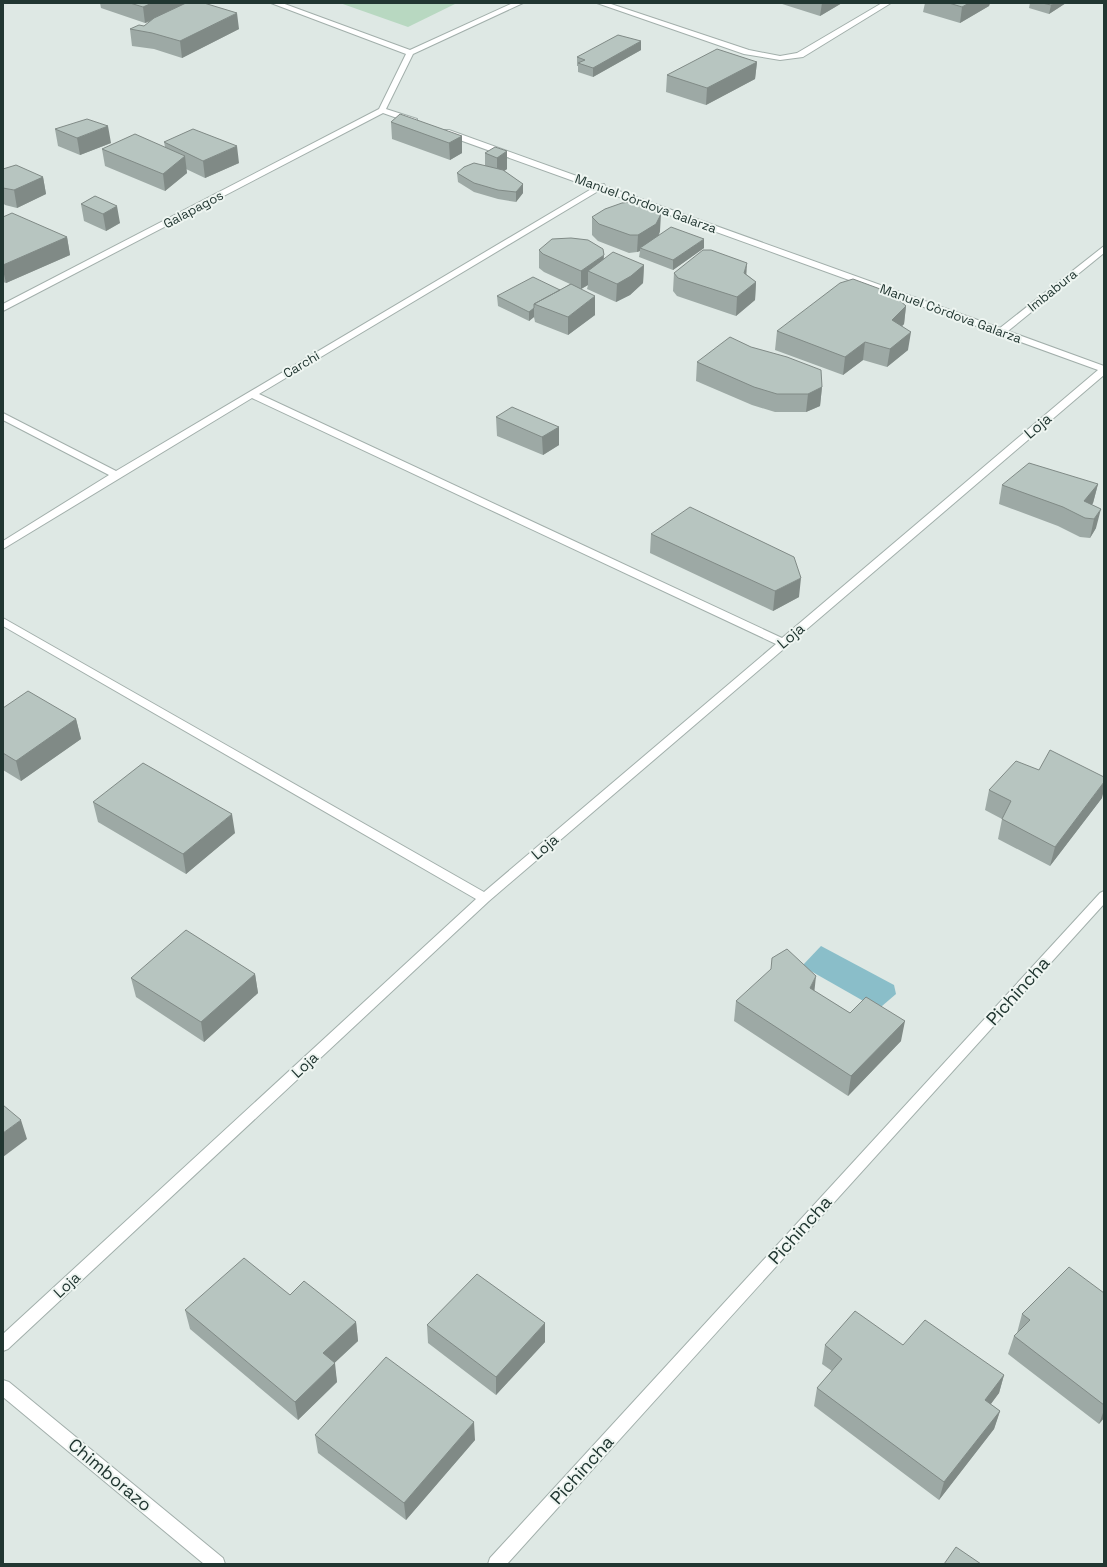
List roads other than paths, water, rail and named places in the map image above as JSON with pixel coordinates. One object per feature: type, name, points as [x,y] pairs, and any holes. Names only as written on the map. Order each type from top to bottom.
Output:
[{"type":"street","points":[[275,3],[410,53]]},
{"type":"street","points":[[420,123],[382,110],[410,53],[519,3]]},
{"type":"street","points":[[601,3],[747,52],[770,57],[785,58],[800,55],[887,3]]},
{"type":"street","name":"Galapagos","points":[[3,308],[382,110]]},
{"type":"street","name":"Manuel Còrdova Galarza","points":[[435,128],[601,186],[1104,369]]},
{"type":"street","name":"Carchi","points":[[3,546],[116,475],[601,186]]},
{"type":"street","name":"Imbabura","points":[[1001,332],[1104,249]]},
{"type":"street","name":"Loja","points":[[3,1344],[485,898],[1104,369]]},
{"type":"street","points":[[251,394],[783,643]]},
{"type":"street","points":[[3,416],[116,475]]},
{"type":"street","points":[[3,621],[485,898]]},
{"type":"street","name":"Pichincha","points":[[496,1564],[1104,896]]},
{"type":"street","name":"Chimborazo","points":[[3,1387],[217,1564]]},
{"type":"water","points":[[821,946],[894,985],[896,994],[882,1006],[874,1007],[802,966]]}]
